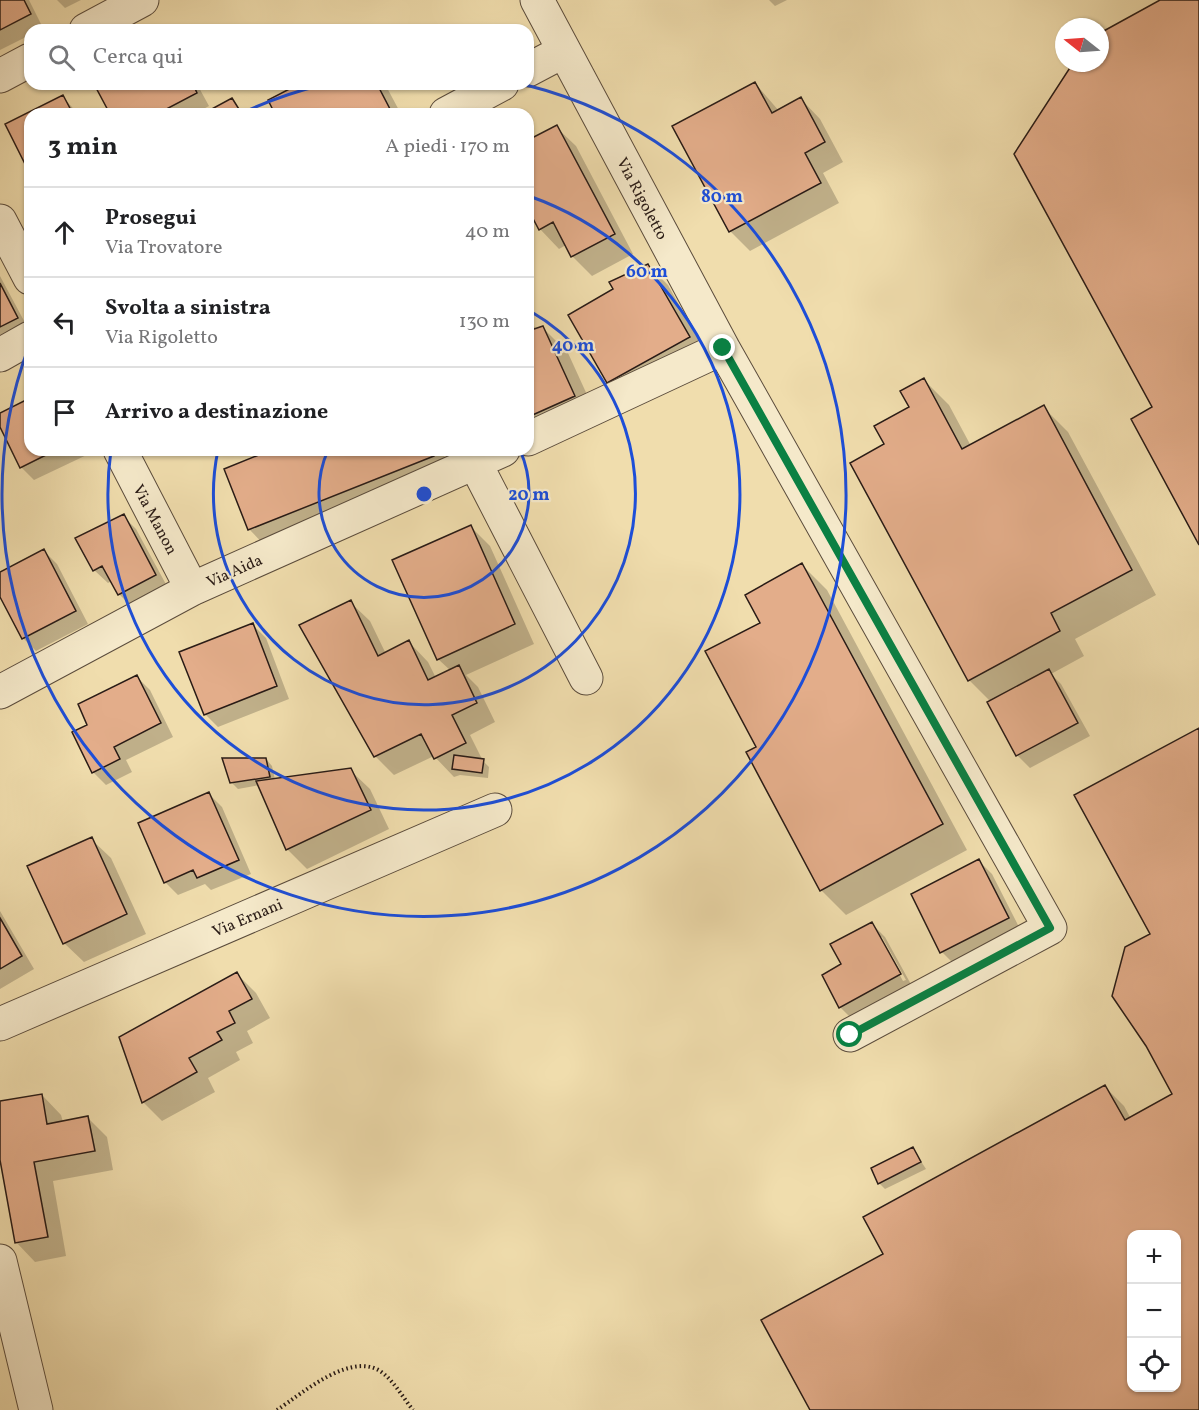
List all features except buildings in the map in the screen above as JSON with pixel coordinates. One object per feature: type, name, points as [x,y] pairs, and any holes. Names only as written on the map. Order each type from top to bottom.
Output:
[{"type":"street","points":[[97,24],[142,0]]},
{"type":"street","name":"Via Rigoletto","points":[[537,0],[723,348],[1050,928],[850,1035]]},
{"type":"street","points":[[534,67],[564,51]]},
{"type":"street","points":[[0,76],[24,63]]},
{"type":"street","points":[[457,108],[491,90]]},
{"type":"street","points":[[0,221],[24,267]]},
{"type":"street","points":[[0,355],[24,341]]},
{"type":"street","points":[[534,436],[723,348]]},
{"type":"street","name":"Via Manon","points":[[123,456],[192,589]]},
{"type":"street","name":"Via Aida","points":[[0,692],[192,589],[489,456],[586,678]]},
{"type":"street","name":"Via Ernani","points":[[0,1023],[495,810]]},
{"type":"street","points":[[0,1261],[36,1410]]},
{"type":"path","points":[[277,1410],[336,1372],[361,1364],[383,1373],[413,1410]]},
{"type":"route","points":[[723,348],[1050,928],[850,1035]]}]
